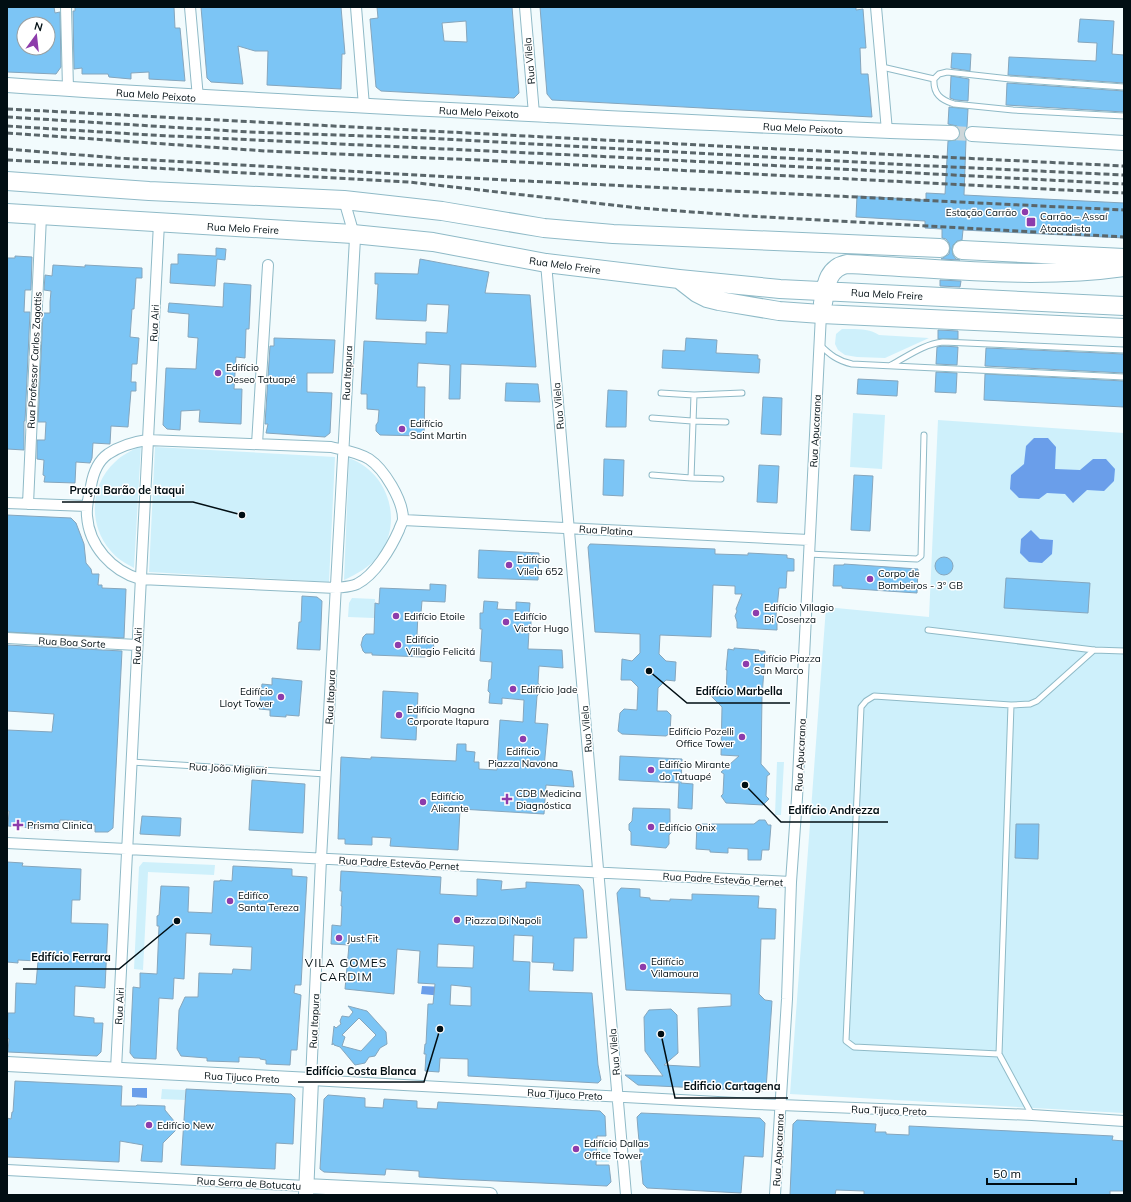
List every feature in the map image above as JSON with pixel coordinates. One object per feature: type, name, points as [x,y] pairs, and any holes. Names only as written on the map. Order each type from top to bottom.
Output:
[{"type":"highway","points":[[7,181],[149,191],[344,200],[442,211],[544,228],[613,234],[940,248]]},
{"type":"highway","points":[[7,189],[127,197],[149,191]]},
{"type":"highway","name":"Rua Melo Freire","points":[[7,213],[354,234],[433,242],[546,263],[679,279],[780,289],[1124,306]]},
{"type":"highway","points":[[962,250],[1124,258]]},
{"type":"highway","points":[[821,314],[828,279],[835,269],[841,265],[847,264],[993,273],[1050,273],[1104,270],[1124,267]]},
{"type":"highway","points":[[679,279],[697,293],[707,298],[779,311],[1124,328]]},
{"type":"main road","name":"Rua Melo Peixoto","points":[[7,85],[198,98],[952,133]]},
{"type":"main road","points":[[972,134],[1124,143]]},
{"type":"main road","name":"Rua Tijuco Preto","points":[[7,1064],[311,1080]]},
{"type":"main road","name":"Rua Itapura","points":[[306,1190],[311,1080]]},
{"type":"main road","name":"Rua Serra de Botucatu","points":[[306,1190],[490,1195]]},
{"type":"street","points":[[66,7],[68,89]]},
{"type":"street","points":[[190,7],[198,98]]},
{"type":"street","points":[[356,7],[364,106]]},
{"type":"street","name":"Rua Vilela","points":[[525,7],[534,114]]},
{"type":"street","points":[[876,7],[887,131]]},
{"type":"street","name":"Rua Itapura","points":[[311,1080],[321,859],[354,255],[354,234],[344,200]]},
{"type":"street","name":"Rua Professor Carlos Zagottis","points":[[28,504],[41,216]]},
{"type":"street","name":"Rua Airi","points":[[116,1070],[159,223]]},
{"type":"street","name":"Rua Vilela","points":[[546,263],[626,1195]]},
{"type":"street","points":[[257,444],[268,265]]},
{"type":"street","name":"Rua Apucarana","points":[[775,1195],[787,999],[791,882],[797,798],[821,314]]},
{"type":"street","points":[[147,440],[257,444],[332,447],[357,453],[370,459],[383,472],[394,491],[402,510],[403,520],[389,551],[380,563],[365,578],[357,584],[349,587],[336,588],[140,579],[122,572],[102,554],[88,528],[87,506],[97,466],[107,454],[130,443],[147,440]]},
{"type":"street","points":[[7,503],[87,506]]},
{"type":"street","name":"Rua Platina","points":[[403,520],[809,540]]},
{"type":"street","name":"Rua Boa Sorte","points":[[7,638],[137,646]]},
{"type":"street","name":"Rua Padre Estevão Pernet","points":[[7,843],[791,882]]},
{"type":"street","name":"Rua Tijuco Preto","points":[[311,1080],[780,1106],[1032,1115],[1124,1121]]},
{"type":"street","name":"Rua Serra de Botucatu","points":[[7,1170],[306,1190]]},
{"type":"lane","points":[[882,67],[934,79]]},
{"type":"lane","points":[[1124,87],[1010,79],[947,72],[939,74],[934,79],[934,86],[937,94],[946,101],[954,104],[1013,110],[1124,116]]},
{"type":"lane","points":[[890,366],[923,347],[934,343],[944,342],[1124,350]]},
{"type":"lane","points":[[819,344],[841,361],[852,364],[1124,377]]},
{"type":"lane","points":[[661,393],[694,395],[742,393]]},
{"type":"lane","points":[[690,478],[694,395]]},
{"type":"lane","points":[[652,418],[726,422]]},
{"type":"lane","points":[[808,554],[917,559],[921,556],[924,435]]},
{"type":"lane","points":[[652,475],[690,478],[721,478]]},
{"type":"lane","points":[[928,630],[1094,650],[1124,651]]},
{"type":"lane","points":[[999,1054],[854,1047],[846,1041],[861,706],[874,696],[1011,705],[1030,704],[1037,701],[1094,650]]},
{"type":"lane","points":[[1011,705],[999,1054],[1032,1115]]},
{"type":"lane","name":"Rua João Migliari","points":[[131,762],[326,774]]},
{"type":"shaded area","points":[[842,329],[866,330],[879,335],[929,338],[885,358],[857,357],[845,355],[838,350],[835,344],[836,334]]},
{"type":"shaded area","points":[[853,413],[885,415],[882,469],[850,467]]},
{"type":"shaded area","points":[[938,420],[1124,433],[1123,1113],[790,1094],[826,607],[929,617]]},
{"type":"shaded area","points":[[141,446],[134,568],[115,555],[103,540],[95,517],[95,505],[97,493],[107,471],[121,457]]},
{"type":"shaded area","points":[[155,447],[335,457],[329,582],[149,572]]},
{"type":"shaded area","points":[[349,458],[363,465],[374,474],[388,499],[391,513],[390,527],[386,542],[379,555],[363,570],[344,580]]},
{"type":"shaded area","points":[[352,598],[375,599],[374,618],[348,617],[349,603]]},
{"type":"shaded area","points":[[777,762],[784,762],[781,815],[775,815]]},
{"type":"shaded area","points":[[143,862],[215,865],[214,875],[148,872],[143,970],[134,969],[139,867]]},
{"type":"shaded area","points":[[162,1089],[185,1090],[185,1100],[161,1099]]},
{"type":"shaded area","points":[[597,1140],[607,1140],[609,1162],[596,1162]]},
{"type":"water","points":[[1034,438],[1048,438],[1056,447],[1055,469],[1080,470],[1093,459],[1106,459],[1115,469],[1114,481],[1104,491],[1087,490],[1073,503],[1065,494],[1047,493],[1039,499],[1019,498],[1010,489],[1011,475],[1024,464],[1026,446]]},
{"type":"water","points":[[1031,530],[1040,539],[1053,540],[1052,554],[1042,563],[1029,562],[1020,553],[1021,539]]},
{"type":"water","points":[[422,986],[444,987],[443,996],[421,994]]},
{"type":"water","points":[[132,1088],[147,1088],[147,1098],[132,1097]]},
{"type":"building","points":[[7,7],[54,7],[55,13],[60,12],[61,67],[56,74],[7,72]]},
{"type":"building","points":[[75,7],[174,7],[175,28],[180,28],[185,81],[149,79],[149,72],[131,73],[131,79],[109,77],[108,74],[82,74],[82,68],[74,69],[73,11],[75,11]]},
{"type":"building","points":[[201,7],[341,7],[345,54],[342,54],[341,89],[267,85],[268,51],[255,51],[238,46],[243,84],[211,82],[207,78]]},
{"type":"building","points":[[377,7],[512,7],[519,93],[514,98],[381,91],[376,87],[370,19],[378,18]],"holes":[[[466,21],[467,42],[444,41],[442,23]]]},
{"type":"building","points":[[540,7],[856,7],[856,10],[863,9],[866,48],[860,48],[861,74],[868,74],[872,117],[552,100],[547,94]]},
{"type":"building","points":[[1080,19],[1114,21],[1112,54],[1124,55],[1124,83],[1008,75],[1009,57],[1096,61],[1097,43],[1078,42]]},
{"type":"building","points":[[952,53],[971,54],[970,71],[951,68]]},
{"type":"building","points":[[951,76],[969,79],[968,101],[950,98]]},
{"type":"building","points":[[1007,83],[1124,91],[1124,112],[1006,105]]},
{"type":"building","name":"Estação Carrão","points":[[949,107],[968,109],[967,127],[964,134],[966,140],[964,195],[1124,203],[1124,238],[963,230],[962,240],[957,241],[953,245],[952,249],[953,255],[956,259],[960,260],[941,259],[949,254],[950,248],[946,239],[942,238],[942,229],[925,228],[925,221],[856,217],[857,196],[926,200],[926,193],[945,194],[948,141],[956,140],[960,134],[960,129],[957,126],[948,124]]},
{"type":"building","points":[[216,248],[226,249],[225,260],[217,259],[215,286],[170,283],[171,264],[178,264],[178,254],[216,256]]},
{"type":"building","points":[[15,256],[32,257],[31,290],[25,290],[24,312],[30,312],[24,421],[24,450],[7,449],[7,258],[15,258]]},
{"type":"building","points":[[420,259],[489,272],[485,293],[530,295],[536,367],[461,364],[460,399],[449,399],[450,365],[418,363],[417,387],[425,387],[424,436],[380,435],[376,431],[379,410],[367,409],[367,394],[361,394],[364,341],[426,344],[426,332],[447,333],[449,305],[427,304],[426,321],[376,319],[378,284],[375,284],[375,273],[418,274]]},
{"type":"building","points":[[53,265],[142,268],[142,278],[136,278],[134,309],[132,309],[130,337],[139,338],[137,364],[132,364],[131,382],[136,382],[136,391],[131,391],[128,427],[111,426],[110,444],[93,443],[92,458],[90,463],[76,462],[75,483],[44,482],[44,460],[37,459],[37,440],[45,440],[46,422],[38,422],[43,313],[50,313],[51,291],[44,290],[45,275],[52,276]]},
{"type":"building","points":[[940,280],[961,281],[960,287],[940,286]]},
{"type":"building","points":[[224,283],[251,285],[249,329],[246,329],[245,358],[236,357],[234,389],[242,389],[241,424],[199,422],[200,410],[181,411],[180,430],[167,429],[163,425],[166,368],[196,369],[198,338],[188,337],[189,314],[168,312],[169,303],[223,307]]},
{"type":"building","points":[[938,330],[958,331],[958,339],[938,339]]},
{"type":"building","points":[[274,338],[335,340],[333,373],[307,373],[307,392],[332,393],[330,433],[325,437],[266,433],[268,424],[265,424],[270,346],[274,346]]},
{"type":"building","points":[[686,338],[717,340],[716,353],[758,355],[758,359],[760,359],[759,373],[662,368],[663,350],[685,351]]},
{"type":"building","points":[[937,347],[958,347],[957,365],[936,364]]},
{"type":"building","points":[[986,348],[1124,354],[1124,373],[985,366]]},
{"type":"building","points":[[936,372],[957,373],[956,393],[935,392]]},
{"type":"building","points":[[985,374],[1124,381],[1124,407],[984,400]]},
{"type":"building","points":[[858,379],[898,381],[897,396],[857,394]]},
{"type":"building","points":[[506,383],[538,384],[540,402],[505,401]]},
{"type":"building","points":[[608,390],[627,391],[626,427],[606,427]]},
{"type":"building","points":[[763,397],[782,398],[781,435],[761,434]]},
{"type":"building","points":[[604,459],[624,460],[623,496],[603,495]]},
{"type":"building","points":[[759,465],[779,466],[777,503],[757,502]]},
{"type":"building","points":[[854,475],[873,476],[870,531],[851,530]]},
{"type":"building","points":[[7,515],[71,518],[76,523],[84,544],[86,563],[91,569],[92,574],[99,574],[98,585],[102,585],[102,588],[126,589],[124,638],[7,632]]},
{"type":"building","points":[[590,544],[715,549],[715,554],[748,555],[748,553],[787,555],[787,558],[794,559],[794,571],[787,571],[786,588],[779,588],[776,615],[777,630],[737,628],[735,616],[737,611],[736,609],[742,594],[735,594],[735,586],[713,585],[711,637],[660,635],[659,654],[666,661],[676,662],[675,681],[666,680],[658,688],[657,711],[667,711],[671,715],[670,733],[666,736],[622,734],[618,731],[620,713],[624,709],[637,710],[638,687],[631,680],[621,680],[622,659],[632,661],[640,653],[640,634],[595,632],[588,547]]},
{"type":"building","name":"Edifício Vilela 652","points":[[479,550],[539,553],[538,580],[478,578]]},
{"type":"building","points":[[940,557],[948,557],[953,562],[951,573],[948,575],[940,575],[935,570],[935,562]]},
{"type":"building","points":[[844,564],[918,569],[917,593],[842,588],[842,586],[833,586],[834,565]]},
{"type":"building","points":[[1006,578],[1090,583],[1088,613],[1004,608]]},
{"type":"building","points":[[430,584],[446,585],[445,602],[422,601],[421,613],[418,613],[417,635],[425,636],[432,640],[434,647],[432,653],[425,657],[372,655],[372,653],[365,653],[361,645],[363,637],[366,634],[374,634],[375,603],[379,604],[380,588],[430,590]]},
{"type":"building","points":[[302,596],[317,597],[322,601],[320,650],[297,649],[299,622],[301,622]]},
{"type":"building","points":[[484,601],[498,602],[497,609],[516,610],[516,602],[530,603],[529,615],[531,615],[531,630],[529,630],[528,649],[562,650],[563,668],[539,666],[538,683],[540,686],[537,696],[535,723],[548,724],[544,768],[572,771],[574,787],[546,785],[544,814],[460,809],[458,850],[390,846],[391,838],[372,837],[372,845],[345,844],[345,839],[338,839],[341,757],[456,761],[457,744],[466,744],[466,751],[475,752],[474,762],[479,762],[479,769],[497,770],[500,720],[523,722],[524,700],[502,698],[502,704],[489,703],[490,693],[488,691],[489,680],[491,679],[492,662],[480,661],[482,629],[480,629],[480,613],[483,613]]},
{"type":"building","points":[[7,645],[122,651],[113,828],[108,832],[95,832],[95,825],[87,825],[87,821],[60,820],[59,830],[8,826],[7,730],[52,732],[54,714],[7,711]]},
{"type":"building","points":[[734,648],[765,651],[762,697],[761,764],[770,774],[767,776],[766,796],[769,799],[763,805],[726,803],[721,796],[723,794],[724,774],[721,772],[739,756],[721,755],[722,707],[711,696],[726,695],[728,649],[734,650]]},
{"type":"building","name":"Edifício Lloyt Tower","points":[[272,678],[302,681],[299,716],[270,716],[270,710],[259,709],[262,684],[272,685]]},
{"type":"building","name":"Edifício Magna Corporate Itapura","points":[[383,691],[418,693],[416,740],[381,738]]},
{"type":"building","name":"Edifício Mirante do Tatuapé","points":[[620,756],[682,759],[681,783],[693,784],[692,809],[678,808],[679,783],[619,780]]},
{"type":"building","points":[[252,780],[305,784],[303,833],[249,830]]},
{"type":"building","name":"Edifício Onix","points":[[633,808],[670,809],[670,823],[672,825],[672,832],[669,835],[669,844],[666,848],[631,845],[631,832],[629,830],[629,824],[632,821]]},
{"type":"building","points":[[142,816],[181,818],[180,836],[140,834]]},
{"type":"building","points":[[759,820],[765,820],[768,825],[771,825],[769,850],[762,850],[761,860],[748,860],[748,849],[728,848],[728,853],[710,852],[710,850],[696,849],[697,824],[754,824]]},
{"type":"building","points":[[1016,824],[1039,824],[1038,859],[1015,858]]},
{"type":"building","points":[[7,862],[23,863],[22,866],[81,869],[80,900],[72,900],[71,923],[108,924],[105,988],[75,986],[74,1016],[94,1018],[94,1023],[103,1023],[101,1052],[97,1056],[8,1052],[8,1013],[15,1013],[16,983],[36,984],[38,961],[18,960],[18,963],[7,962]]},
{"type":"building","points":[[233,866],[292,869],[292,876],[307,877],[301,985],[295,985],[294,993],[301,995],[297,1050],[291,1050],[290,1065],[266,1064],[266,1060],[260,1058],[239,1057],[239,1062],[207,1061],[207,1058],[181,1056],[177,1049],[179,1010],[185,997],[198,997],[199,973],[232,974],[233,969],[251,970],[252,947],[210,945],[211,934],[186,933],[184,979],[174,978],[173,999],[159,998],[156,1059],[134,1058],[130,1053],[133,987],[140,988],[140,973],[157,974],[159,926],[157,926],[157,916],[159,915],[161,886],[189,887],[188,912],[212,913],[214,881],[232,881]]},
{"type":"building","points":[[341,871],[441,877],[440,894],[477,896],[477,879],[502,881],[501,890],[526,888],[526,882],[579,885],[583,890],[587,938],[574,938],[573,971],[553,970],[554,963],[532,962],[533,936],[514,935],[513,961],[530,962],[529,991],[592,993],[598,1065],[601,1080],[598,1083],[468,1076],[468,1059],[440,1058],[439,1072],[425,1071],[426,1054],[424,1054],[428,1004],[433,1004],[435,984],[418,983],[420,951],[397,949],[394,994],[345,989],[349,945],[331,944],[332,925],[341,926],[342,891],[340,891]],"holes":[[[438,944],[474,946],[473,968],[437,967]],[[451,985],[471,987],[471,1006],[450,1005]]]},
{"type":"building","points":[[621,888],[640,889],[640,897],[650,898],[650,900],[692,900],[692,894],[759,896],[758,908],[776,909],[775,939],[761,939],[759,994],[765,1000],[772,1001],[766,1089],[762,1091],[638,1085],[625,1075],[663,1076],[645,1051],[644,1017],[649,1010],[671,1009],[677,1015],[678,1053],[664,1065],[700,1067],[698,1008],[731,1006],[731,994],[626,990],[617,893]]},
{"type":"building","points":[[348,1006],[367,1011],[386,1032],[387,1044],[380,1048],[375,1056],[369,1057],[365,1063],[355,1065],[340,1047],[334,1045],[333,1043],[332,1045],[334,1026],[336,1028],[341,1024],[340,1021],[342,1016],[349,1017],[353,1012]],"holes":[[[359,1018],[376,1035],[361,1051],[342,1046],[345,1037],[342,1035]]]},
{"type":"building","points":[[15,1081],[122,1086],[121,1106],[165,1106],[165,1110],[179,1127],[163,1143],[162,1162],[141,1161],[143,1145],[120,1141],[119,1162],[7,1157],[7,1118],[11,1119],[13,1112]]},
{"type":"building","points":[[186,1089],[291,1094],[295,1098],[293,1144],[276,1143],[275,1169],[181,1165]]},
{"type":"building","points":[[328,1095],[365,1098],[365,1107],[383,1108],[384,1099],[417,1101],[417,1108],[437,1109],[438,1102],[600,1111],[605,1116],[606,1136],[597,1136],[596,1165],[609,1165],[611,1182],[607,1186],[452,1179],[419,1177],[419,1171],[386,1169],[385,1175],[324,1172],[320,1169],[324,1099]]},
{"type":"building","points":[[641,1113],[760,1118],[765,1123],[763,1157],[744,1156],[741,1193],[647,1188],[643,1184],[638,1130],[637,1117]]},
{"type":"building","points":[[797,1120],[876,1124],[875,1132],[886,1132],[886,1134],[909,1135],[909,1126],[1113,1136],[1112,1140],[1124,1141],[1124,1191],[1110,1191],[1110,1195],[864,1195],[864,1191],[836,1190],[835,1195],[790,1195],[793,1124]]},
{"type":"tunnel","points":[[952,133],[972,134]]},
{"type":"railway","points":[[7,109],[1124,166]]},
{"type":"railway","points":[[7,117],[249,132],[425,138],[910,165],[1124,175]]},
{"type":"railway","points":[[7,126],[150,135],[594,156],[1124,184]]},
{"type":"railway","points":[[7,133],[266,151],[479,160],[1124,193]]},
{"type":"railway","points":[[7,149],[117,158],[505,180],[1124,210]]},
{"type":"railway","points":[[7,160],[409,182],[639,208],[747,216],[1124,237]]},
{"type":"place","name":"Estação Carrão","points":[[1025,212]]},
{"type":"place","name":"Carrão – Assaí Atacadista","points":[[1031,222]]},
{"type":"place","name":"Edifício Deseo Tatuapé","points":[[218,373]]},
{"type":"place","name":"Edifício Saint Martin","points":[[402,429]]},
{"type":"place","name":"Praça Barão de Itaqui","points":[[242,515]]},
{"type":"place","name":"Edifício Vilela 652","points":[[509,565]]},
{"type":"place","name":"Corpo de Bombeiros - 3º GB","points":[[870,579]]},
{"type":"place","name":"Edifício Villagio Di Cosenza","points":[[756,613]]},
{"type":"place","name":"Edifício Etoile","points":[[396,616]]},
{"type":"place","name":"Edifício Victor Hugo","points":[[506,622]]},
{"type":"place","name":"Edifício Villagio Felicitá","points":[[398,645]]},
{"type":"place","name":"Edifício Piazza San Marco","points":[[746,664]]},
{"type":"place","name":"Edifício Marbella","points":[[649,671]]},
{"type":"place","name":"Edifício Jade","points":[[513,689]]},
{"type":"place","name":"Edifício Lloyt Tower","points":[[281,697]]},
{"type":"place","name":"Edifício Magna Corporate Itapura","points":[[399,715]]},
{"type":"place","name":"Edifício Pozelli Office Tower","points":[[742,737]]},
{"type":"place","name":"Edifício Piazza Navona","points":[[523,739]]},
{"type":"place","name":"Edifício Mirante do Tatuapé","points":[[651,770]]},
{"type":"place","name":"Edifício Andrezza","points":[[745,785]]},
{"type":"place","name":"CDB Medicina Diagnóstica","points":[[507,799]]},
{"type":"place","name":"Edifício Alicante","points":[[423,802]]},
{"type":"place","name":"Prisma Clinica","points":[[18,825]]},
{"type":"place","name":"Edifício Onix","points":[[651,827]]},
{"type":"place","name":"Edifíco Santa Tereza","points":[[230,901]]},
{"type":"place","name":"Piazza Di Napoli","points":[[457,920]]},
{"type":"place","name":"Edifício Ferrara","points":[[177,921]]},
{"type":"place","name":"Just Fit","points":[[339,938]]},
{"type":"place","name":"Edifício Vilamoura","points":[[643,967]]},
{"type":"place","name":"Edifício Costa Blanca","points":[[440,1029]]},
{"type":"place","name":"Edificio Cartagena","points":[[661,1034]]},
{"type":"place","name":"Edifício New","points":[[149,1125]]},
{"type":"place","name":"Edifício Dallas Office Tower","points":[[576,1149]]},
{"type":"district","name":"VILA GOMES CARDIM","points":[[346,970]]}]
